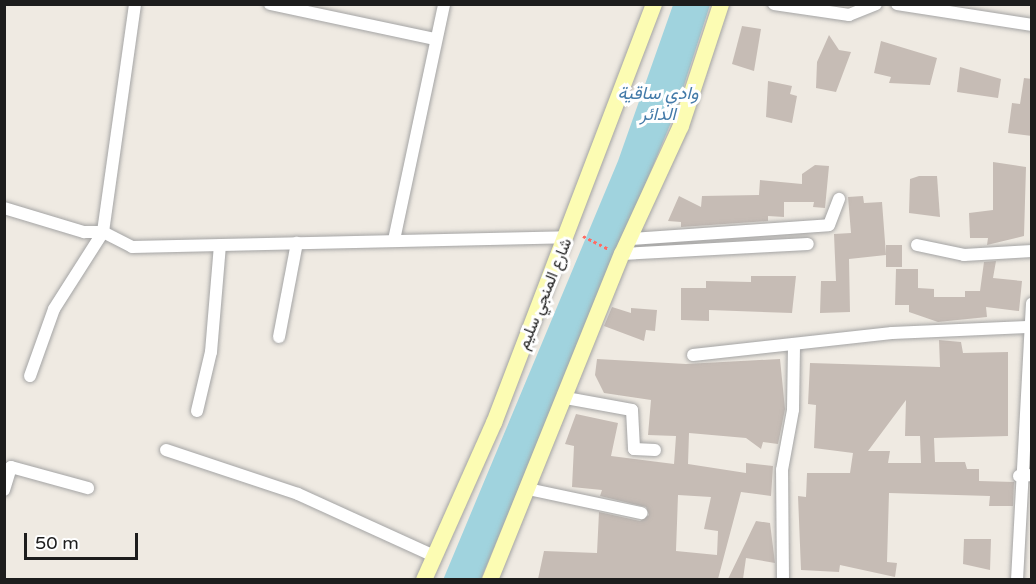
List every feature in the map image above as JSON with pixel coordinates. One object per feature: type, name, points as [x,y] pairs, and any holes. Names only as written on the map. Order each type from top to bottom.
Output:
[{"type":"main road","name":"شارع المنجي سليم","points":[[424,579],[567,237],[654,4]]},
{"type":"main road","points":[[490,579],[566,398],[619,253],[631,239],[681,126],[721,4]]},
{"type":"street","points":[[30,376],[54,309],[103,232],[135,4]]},
{"type":"street","points":[[270,4],[435,39]]},
{"type":"street","points":[[394,240],[444,4]]},
{"type":"street","points":[[774,4],[849,15],[876,4]]},
{"type":"street","points":[[897,4],[1032,25]]},
{"type":"street","points":[[631,239],[829,225],[839,199]]},
{"type":"street","points":[[4,208],[84,232],[103,232],[132,247],[567,237]]},
{"type":"street","points":[[279,337],[297,243]]},
{"type":"street","points":[[619,253],[808,244]]},
{"type":"street","points":[[197,411],[211,352],[220,245]]},
{"type":"street","points":[[917,245],[964,255],[1032,251]]},
{"type":"street","points":[[1017,579],[1025,475],[1028,327],[1032,303]]},
{"type":"street","points":[[693,355],[794,344],[1028,327]]},
{"type":"street","points":[[783,579],[782,470],[793,410],[794,344]]},
{"type":"street","points":[[566,398],[632,410],[634,449],[655,450]]},
{"type":"street","points":[[166,450],[298,494],[434,556]]},
{"type":"street","points":[[4,490],[11,467],[88,488]]},
{"type":"street","points":[[528,489],[641,513]]},
{"type":"path","points":[[585,237],[619,253]]},
{"type":"water","name":"وادي ساقية الدائر","points":[[673,5],[710,5],[675,113],[481,579],[443,580],[618,161]]},
{"type":"building","points":[[742,26],[761,29],[754,71],[732,64]]},
{"type":"building","points":[[829,35],[839,50],[851,52],[836,92],[816,88],[817,62]]},
{"type":"building","points":[[881,41],[937,58],[930,85],[889,83],[891,77],[874,73]]},
{"type":"building","points":[[960,67],[1001,79],[998,98],[957,92]]},
{"type":"building","points":[[1024,78],[1032,79],[1032,136],[1008,133],[1012,103],[1020,104]]},
{"type":"building","points":[[768,81],[792,86],[790,94],[797,96],[792,123],[766,117]]},
{"type":"building","points":[[993,162],[1026,167],[1024,236],[987,245],[988,238],[970,238],[969,213],[993,210]]},
{"type":"building","points":[[815,165],[829,166],[825,208],[813,207],[814,202],[784,202],[784,217],[768,216],[768,221],[681,227],[681,222],[668,221],[679,196],[701,207],[702,196],[759,195],[760,180],[802,184],[802,174]]},
{"type":"building","points":[[919,176],[937,176],[940,217],[909,213],[910,179]]},
{"type":"building","points":[[863,196],[864,203],[882,202],[886,255],[849,259],[850,312],[820,313],[821,281],[836,281],[834,234],[851,233],[848,197]]},
{"type":"building","points":[[886,245],[902,245],[902,267],[886,267]]},
{"type":"building","points":[[996,261],[993,278],[1022,281],[1019,311],[986,307],[987,317],[938,322],[909,312],[909,305],[895,305],[896,269],[918,269],[918,288],[934,289],[934,297],[965,297],[965,291],[980,291],[984,262]]},
{"type":"building","points":[[751,276],[796,276],[792,313],[709,310],[709,321],[681,320],[681,288],[706,288],[706,281],[751,282]]},
{"type":"building","points":[[612,307],[631,313],[631,308],[657,310],[655,331],[646,330],[644,341],[604,326]]},
{"type":"building","points":[[939,340],[961,342],[963,353],[1008,352],[1008,436],[934,438],[935,462],[965,462],[967,469],[979,469],[979,481],[1014,482],[1013,506],[989,506],[990,496],[889,493],[887,562],[897,563],[895,577],[840,565],[839,572],[801,570],[798,496],[806,497],[807,473],[850,473],[853,453],[814,448],[816,405],[808,404],[810,363],[940,367]],"holes":[[[906,400],[905,436],[920,436],[921,463],[888,463],[890,451],[868,451]]]},
{"type":"building","points":[[597,359],[686,364],[780,359],[785,409],[778,444],[763,442],[761,449],[746,438],[689,433],[688,464],[746,473],[746,463],[773,466],[771,496],[741,492],[718,579],[538,579],[544,551],[597,553],[599,512],[640,521],[649,515],[646,507],[600,496],[602,490],[572,487],[574,446],[565,444],[576,414],[618,423],[611,456],[674,464],[676,436],[648,435],[651,400],[604,393],[595,375]],"holes":[[[678,495],[711,497],[704,529],[718,531],[717,555],[676,551]]]},
{"type":"building","points":[[756,521],[770,523],[775,563],[746,558],[743,579],[728,579]]},
{"type":"building","points":[[964,539],[991,539],[990,570],[963,564]]}]
